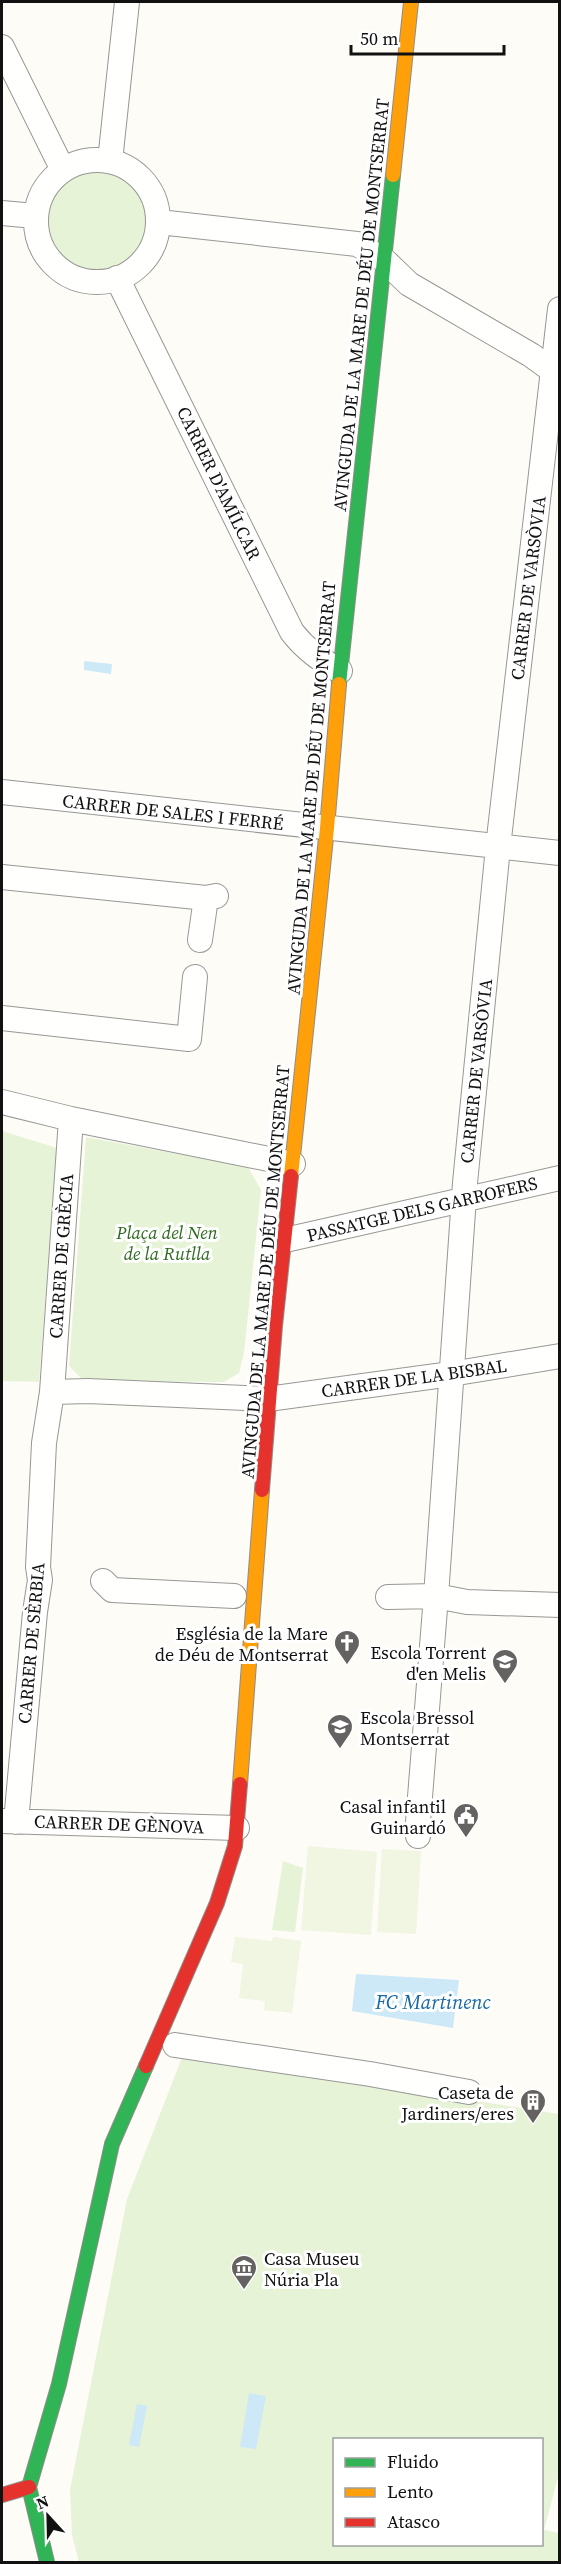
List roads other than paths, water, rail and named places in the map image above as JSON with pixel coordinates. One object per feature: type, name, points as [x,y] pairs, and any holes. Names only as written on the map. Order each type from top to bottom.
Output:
[{"type":"street","points":[[110,161],[127,2]]},
{"type":"street","name":"AVINGUDA DE LA MARE DE DÉU DE MONTSERRAT","points":[[29,2487],[59,2384],[111,2144],[218,1903],[229,1869],[237,1828],[268,1399],[327,828],[340,671],[411,2]]},
{"type":"street","points":[[2,47],[63,170]]},
{"type":"street","points":[[110,161],[127,167],[141,178],[157,209],[159,222],[152,245],[145,258],[132,270],[117,278],[100,282],[66,274],[53,263],[43,250],[37,234],[36,216],[40,198],[49,182],[63,170],[78,162],[110,161]]},
{"type":"street","points":[[2,213],[36,216]]},
{"type":"street","points":[[159,222],[357,244],[383,259],[409,284],[531,355],[556,374]]},
{"type":"street","name":"CARRER D'AMÍLCAR","points":[[117,278],[292,632],[302,646],[340,671]]},
{"type":"street","name":"CARRER DE VARSÒVIA","points":[[418,1836],[464,1200],[498,846],[556,374],[560,309]]},
{"type":"street","name":"CARRER DE SALES I FERRÉ","points":[[2,792],[560,853]]},
{"type":"street","points":[[2,877],[211,897],[200,940]]},
{"type":"street","points":[[2,1018],[189,1039],[195,977]]},
{"type":"street","points":[[2,1102],[71,1119],[293,1164]]},
{"type":"street","name":"CARRER DE GRÈCIA","points":[[52,1392],[71,1119]]},
{"type":"street","name":"PASSATGE DELS GARROFERS","points":[[285,1240],[560,1178]]},
{"type":"street","name":"CARRER DE LA BISBAL","points":[[52,1392],[88,1391],[268,1399],[451,1374],[560,1356]]},
{"type":"street","name":"CARRER DE SÈRBIA","points":[[9,1821],[40,1580],[38,1567],[44,1443],[52,1392]]},
{"type":"street","points":[[103,1581],[112,1590],[234,1596]]},
{"type":"street","points":[[388,1597],[436,1596],[467,1602],[560,1605]]},
{"type":"street","name":"CARRER DE GÈNOVA","points":[[9,1821],[237,1828]]},
{"type":"street","points":[[175,2045],[469,2092]]},
{"type":"street","points":[[2,2495],[29,2487],[47,2562]]},
{"type":"water","points":[[84,661],[112,664],[111,674],[84,670]]},
{"type":"water","name":"FC Martinenc","points":[[356,1974],[459,1980],[453,2028],[352,2011]]},
{"type":"water","points":[[249,2393],[266,2396],[256,2449],[240,2447]]},
{"type":"water","points":[[137,2404],[147,2406],[139,2447],[129,2445]]},
{"type":"place","name":"Església de la Mare de Déu de Montserrat","points":[[347,1666]]},
{"type":"place","name":"Escola Torrent d'en Melis","points":[[505,1685]]},
{"type":"place","name":"Escola Bressol Montserrat","points":[[340,1750]]},
{"type":"place","name":"Casal infantil Guinardó","points":[[466,1839]]},
{"type":"place","name":"Caseta de Jardiners/eres","points":[[533,2125]]},
{"type":"place","name":"Casa Museu Núria Pla","points":[[244,2291]]},
{"type":"park label","name":"Plaça del Nen de la Rutlla","points":[[167,1242]]}]
